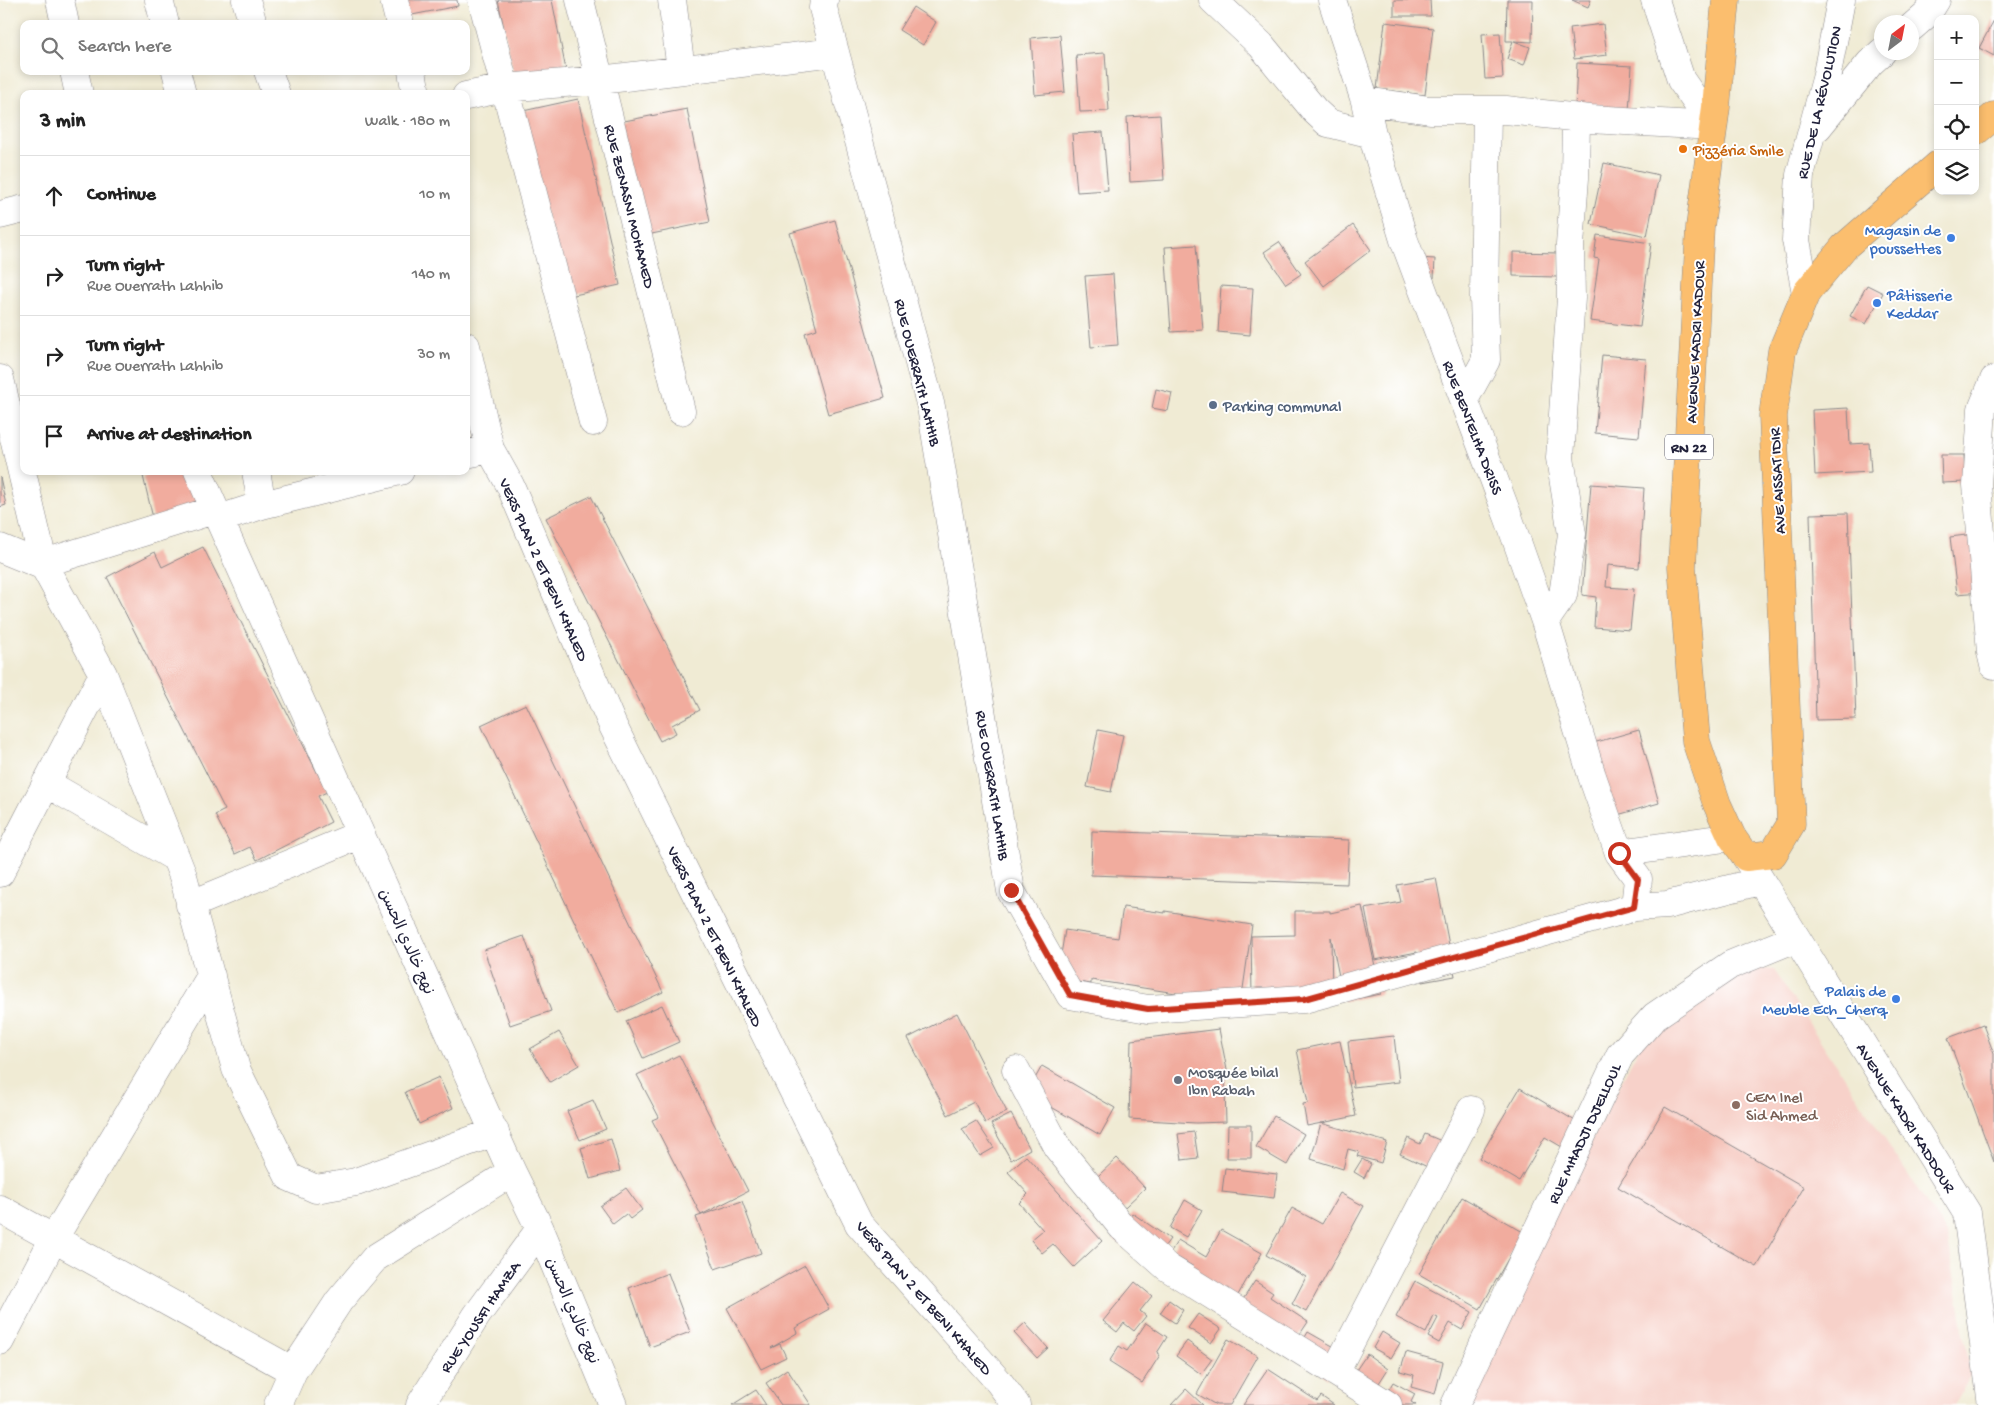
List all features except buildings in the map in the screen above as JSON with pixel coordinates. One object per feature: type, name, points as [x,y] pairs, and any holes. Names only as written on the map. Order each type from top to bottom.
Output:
[{"type":"main road","name":"AVENUE KADRI KADOUR","points":[[1726,0],[1700,227],[1682,567],[1696,741],[1717,804],[1739,847]]},
{"type":"main road","points":[[1979,129],[1994,116]]},
{"type":"main road","name":"AVE AISSAT IDIR","points":[[1739,847],[1773,854],[1791,824],[1773,416],[1782,352],[1806,293],[1844,247],[1934,168]]},
{"type":"street","points":[[60,0],[64,20]]},
{"type":"street","points":[[160,0],[164,20]]},
{"type":"street","points":[[246,0],[252,20]]},
{"type":"street","points":[[394,0],[399,20]]},
{"type":"street","points":[[482,0],[593,422]]},
{"type":"street","name":"RUE ZENASNI MOHAMED","points":[[580,0],[681,411]]},
{"type":"street","points":[[672,0],[681,70]]},
{"type":"street","name":"RUE OUERRATH LAHHIB","points":[[824,0],[823,8],[931,407],[1011,890],[1070,995],[1148,1009],[1304,999],[1634,907]]},
{"type":"street","points":[[1213,0],[1261,46],[1315,111],[1328,123],[1372,134]]},
{"type":"street","name":"RUE BENTELHA DRISS","points":[[1332,0],[1365,101],[1372,134],[1404,240],[1545,621],[1592,776],[1619,853],[1638,879],[1634,907]]},
{"type":"street","points":[[1655,0],[1681,80],[1713,126]]},
{"type":"street","name":"RUE DE LA RÉVOLUTION","points":[[1806,293],[1796,240],[1800,175],[1826,79],[1841,0]]},
{"type":"street","points":[[1919,21],[1928,13],[1936,0]]},
{"type":"street","points":[[470,95],[506,88],[600,80],[835,52]]},
{"type":"street","points":[[1810,136],[1874,59]]},
{"type":"street","points":[[75,75],[78,90]]},
{"type":"street","points":[[177,75],[181,90]]},
{"type":"street","points":[[269,75],[275,90]]},
{"type":"street","points":[[413,75],[415,90]]},
{"type":"street","points":[[1365,101],[1430,110],[1506,110],[1576,118],[1713,126]]},
{"type":"street","points":[[1464,400],[1486,360],[1484,298],[1487,110]]},
{"type":"street","points":[[1545,621],[1562,595],[1572,534],[1560,458],[1571,308],[1570,246],[1576,118]]},
{"type":"street","points":[[0,215],[20,210]]},
{"type":"street","points":[[0,379],[20,451]]},
{"type":"street","points":[[1994,380],[1982,408],[1977,485],[1991,652],[1994,665]]},
{"type":"street","name":"VERS PLAN 2 ET BENI KHALED","points":[[470,381],[478,451],[510,485],[613,726],[859,1224],[999,1382],[1016,1405]]},
{"type":"street","points":[[27,475],[51,563],[103,674],[176,858],[236,1069],[289,1177],[316,1189],[356,1182],[495,1132]]},
{"type":"street","name":"نهج خالدي الحسن","points":[[200,475],[512,1172],[540,1228],[613,1405]]},
{"type":"street","points":[[257,475],[262,505]]},
{"type":"street","points":[[0,548],[51,563],[214,510],[219,519],[360,477],[373,475]]},
{"type":"street","points":[[2,865],[103,674]]},
{"type":"street","points":[[46,783],[176,858]]},
{"type":"street","points":[[190,905],[360,835]]},
{"type":"street","points":[[1619,853],[1739,847]]},
{"type":"street","name":"AVENUE KADRI KADDOUR","points":[[1739,847],[1966,1213],[1992,1405]]},
{"type":"street","points":[[1634,907],[1667,905],[1760,881]]},
{"type":"street","name":"RUE MHADJI DJELLOUL","points":[[1455,1405],[1620,1055],[1656,1016],[1730,965],[1796,938]]},
{"type":"street","points":[[0,1341],[54,1238],[211,976]]},
{"type":"street","points":[[1016,1070],[1057,1147],[1122,1227],[1167,1267],[1388,1405]]},
{"type":"street","points":[[1335,1372],[1471,1110]]},
{"type":"street","points":[[278,1405],[293,1371],[338,1301],[375,1258],[512,1172]]},
{"type":"street","points":[[0,1208],[293,1371]]},
{"type":"street","name":"RUE YOUSFI HAMZA","points":[[420,1405],[477,1315],[540,1228]]},
{"type":"shaded area","name":"CEM Inel Sid Ahmed","points":[[1730,965],[1774,970],[1947,1234],[1971,1375],[1954,1405],[1455,1405],[1655,1016],[1711,996]]},
{"type":"place","name":"Pizzéria Smile","points":[[1683,149]]},
{"type":"place","name":"Magasin de poussettes","points":[[1951,238]]},
{"type":"place","name":"Pâtisserie Keddar","points":[[1877,303]]},
{"type":"place","name":"Parking communal","points":[[1213,405]]},
{"type":"place","name":"Palais de Meuble Ech_Cherq","points":[[1896,999]]},
{"type":"place","name":"Mosquée bilal Ibn Rabah","points":[[1178,1080]]},
{"type":"place","name":"CEM Inel Sid Ahmed","points":[[1736,1105]]},
{"type":"route","points":[[1011,890],[1070,995],[1148,1009],[1304,999],[1634,907],[1638,879],[1619,853]]}]
